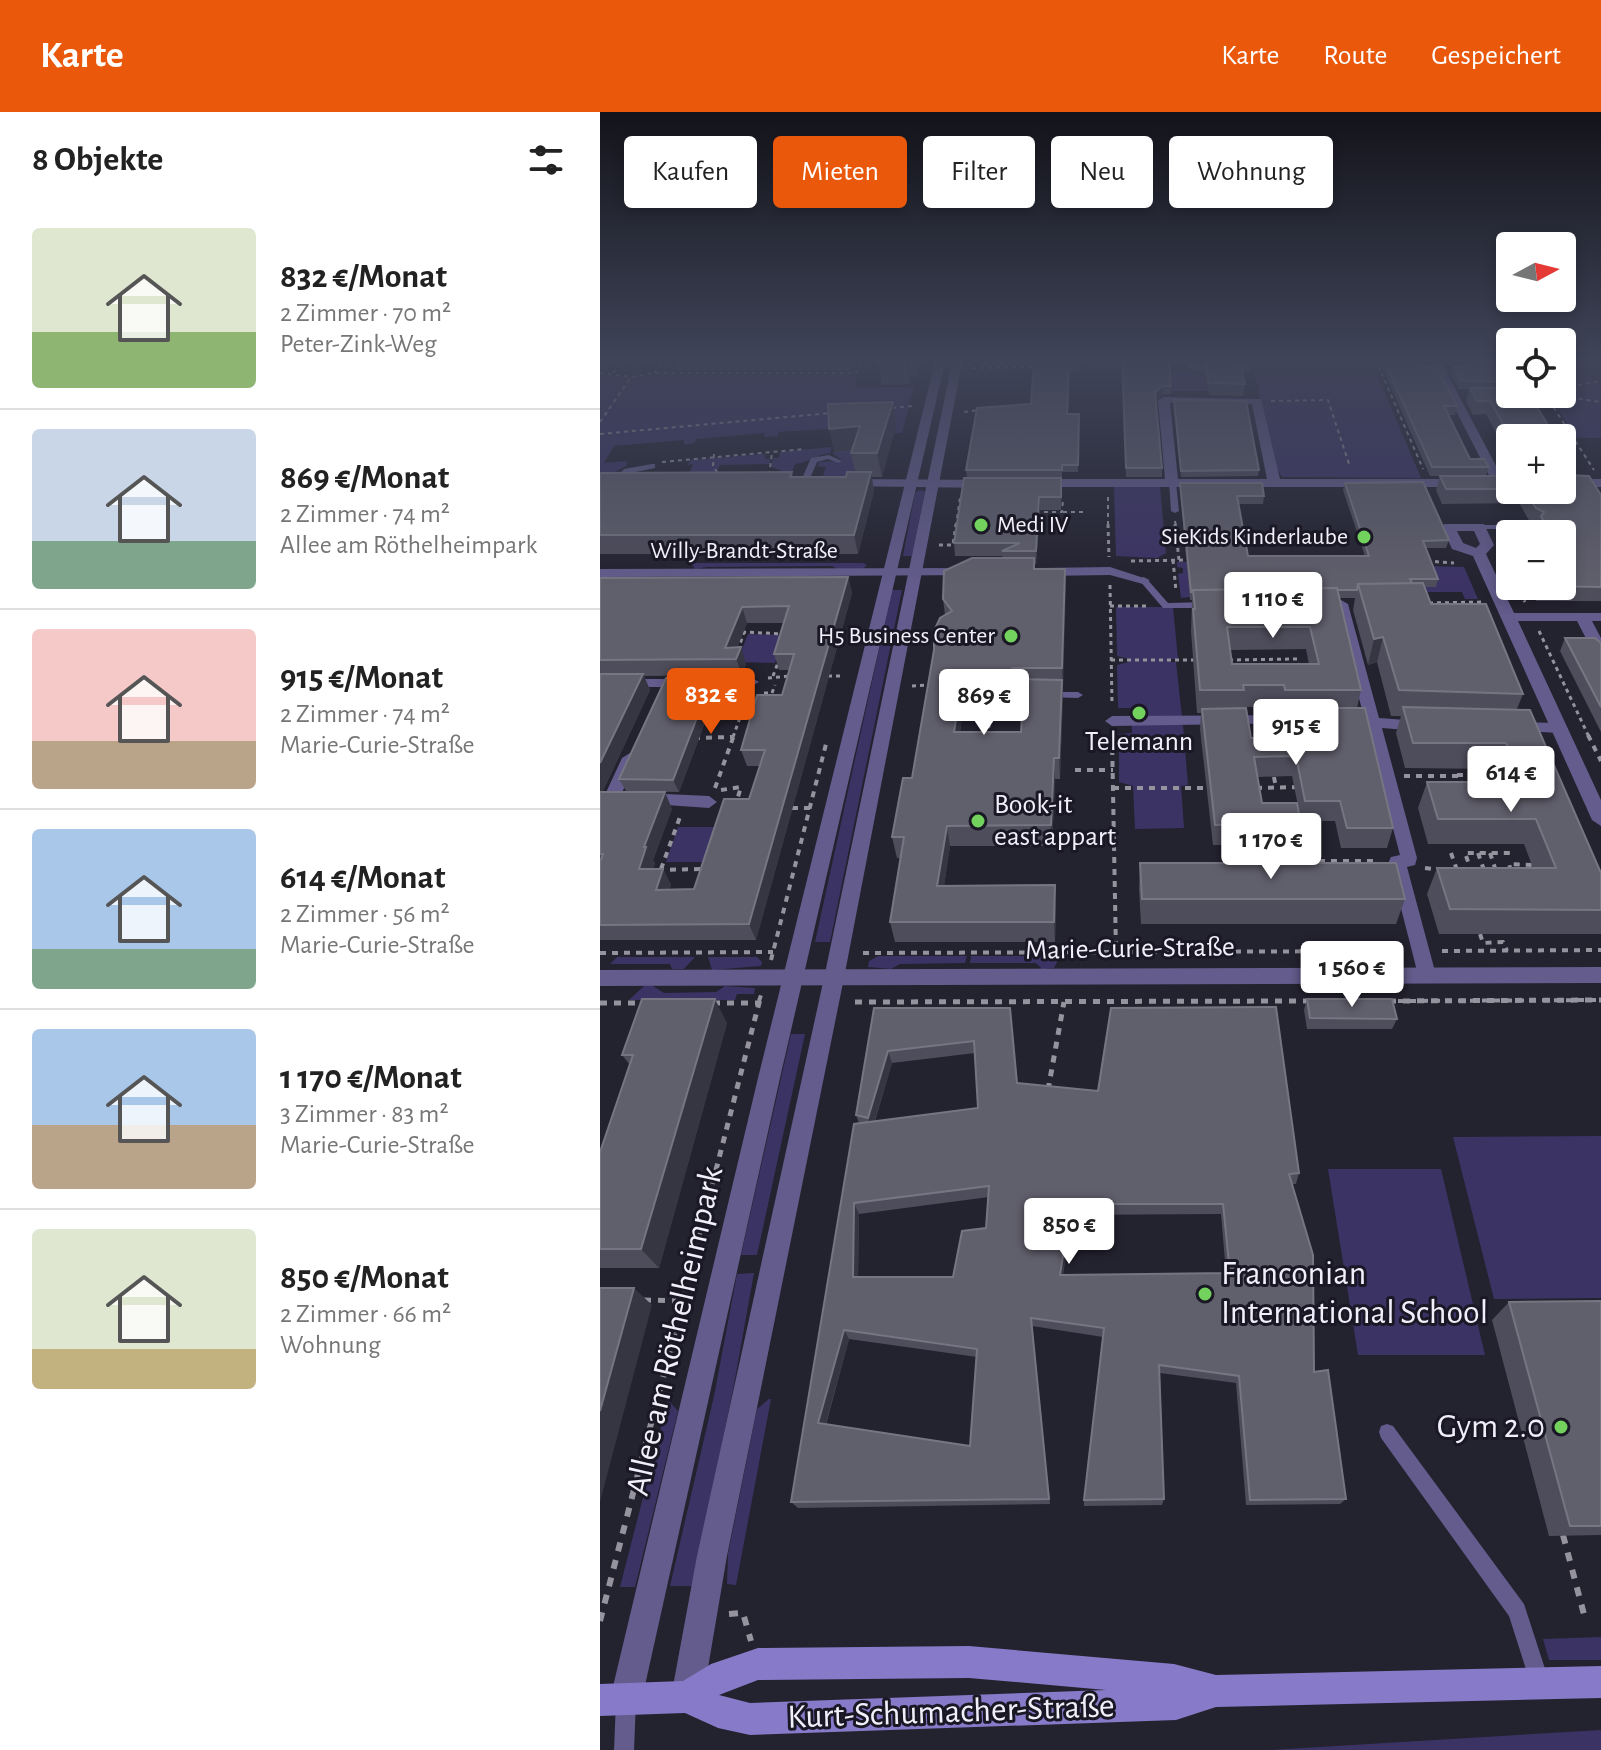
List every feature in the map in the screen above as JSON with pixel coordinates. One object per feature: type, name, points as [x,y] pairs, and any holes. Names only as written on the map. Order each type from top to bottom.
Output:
[{"type":"main road","name":"Kurt-Schumacher-Straße","points":[[687,1697],[722,1675],[758,1664],[788,1663],[969,1662],[1174,1680],[1216,1691],[1601,1682]]},
{"type":"main road","name":"Kurt-Schumacher-Straße","points":[[613,1700],[687,1697],[718,1712],[750,1719],[1176,1704],[1216,1691]]},
{"type":"street","name":"Allee am Röthelheimpark","points":[[613,1700],[793,978],[922,434]]},
{"type":"street","points":[[687,1697],[712,1556],[834,978],[943,434]]},
{"type":"street","points":[[1167,434],[1172,483]]},
{"type":"street","points":[[1266,434],[1274,483]]},
{"type":"street","points":[[1476,434],[1496,469]]},
{"type":"street","points":[[1576,478],[1598,478]]},
{"type":"street","points":[[1022,484],[1496,483]]},
{"type":"street","points":[[600,484],[640,484]]},
{"type":"street","points":[[763,484],[1007,484]]},
{"type":"street","points":[[1482,559],[1487,545],[1479,527],[1449,527],[1457,546],[1482,559],[1600,817]]},
{"type":"street","points":[[1026,572],[1110,571],[1143,580]]},
{"type":"street","points":[[889,572],[982,572]]},
{"type":"street","name":"Willy-Brandt-Straße","points":[[600,573],[889,572]]},
{"type":"street","points":[[1341,604],[1386,776],[1427,975]]},
{"type":"street","points":[[1505,610],[1532,617],[1601,617]]},
{"type":"street","points":[[1582,617],[1601,652]]},
{"type":"street","points":[[600,683],[725,682],[756,688]]},
{"type":"street","points":[[655,703],[664,683]]},
{"type":"street","points":[[1112,721],[1371,720],[1402,726],[1432,726]]},
{"type":"street","points":[[1491,727],[1559,728]]},
{"type":"street","points":[[639,738],[605,799],[709,802]]},
{"type":"street","name":"Marie-Curie-Straße","points":[[834,978],[1601,975]]},
{"type":"street","points":[[600,978],[834,978]]},
{"type":"lane","points":[[817,483],[814,460],[829,457],[838,461]]},
{"type":"lane","points":[[615,484],[627,471],[654,464]]},
{"type":"lane","points":[[1172,483],[1175,511]]},
{"type":"lane","points":[[1479,527],[1496,527]]},
{"type":"lane","points":[[1143,580],[1166,606],[1220,605]]},
{"type":"lane","points":[[1039,695],[1078,695]]},
{"type":"lane","points":[[1387,1432],[1517,1611],[1540,1684]]},
{"type":"lane","points":[[613,1700],[624,1750]]},
{"type":"path","points":[[1339,434],[1351,471]]},
{"type":"path","points":[[1408,434],[1423,468]]},
{"type":"path","points":[[1571,434],[1598,478]]},
{"type":"path","points":[[654,464],[714,455],[808,449]]},
{"type":"path","points":[[763,484],[770,474],[772,452]]},
{"type":"path","points":[[714,455],[713,466],[717,472]]},
{"type":"path","points":[[685,466],[690,459]]},
{"type":"path","points":[[1062,512],[1064,483]]},
{"type":"path","points":[[1107,483],[1118,1001]]},
{"type":"path","points":[[939,545],[953,545],[962,484]]},
{"type":"path","points":[[1035,512],[1085,512]]},
{"type":"path","points":[[1177,539],[1179,560]]},
{"type":"path","points":[[1420,560],[1482,559]]},
{"type":"path","points":[[1165,560],[1194,560]]},
{"type":"path","points":[[1173,560],[1177,606]]},
{"type":"path","points":[[1524,600],[1601,761]]},
{"type":"path","points":[[1427,603],[1505,610]]},
{"type":"path","points":[[1110,606],[1166,606]]},
{"type":"path","points":[[731,632],[787,634]]},
{"type":"path","points":[[725,682],[744,632]]},
{"type":"path","points":[[773,676],[782,648]]},
{"type":"path","points":[[1267,649],[1269,660]]},
{"type":"path","points":[[1220,660],[1297,659],[1301,677]]},
{"type":"path","points":[[1111,660],[1206,660]]},
{"type":"path","points":[[1244,660],[1246,668]]},
{"type":"path","points":[[709,802],[732,737],[756,688],[773,676],[797,676]]},
{"type":"path","points":[[828,676],[844,676]]},
{"type":"path","points":[[756,688],[772,693],[775,685]]},
{"type":"path","points":[[913,686],[940,685]]},
{"type":"path","points":[[987,743],[991,707]]},
{"type":"path","points":[[685,738],[732,737]]},
{"type":"path","points":[[1075,770],[1113,770]]},
{"type":"path","points":[[1386,776],[1471,775],[1475,784]]},
{"type":"path","points":[[1458,776],[1460,784],[1488,784]]},
{"type":"path","points":[[1274,777],[1276,788]]},
{"type":"path","points":[[729,788],[741,787],[737,800]]},
{"type":"path","points":[[1257,801],[1255,788],[1311,787]]},
{"type":"path","points":[[1113,788],[1224,788]]},
{"type":"path","points":[[792,808],[810,808]]},
{"type":"path","points":[[660,870],[673,835]]},
{"type":"path","points":[[1283,848],[1284,861],[1403,861],[1421,868],[1442,868],[1444,875]]},
{"type":"path","points":[[1451,853],[1461,883]]},
{"type":"path","points":[[1458,873],[1472,873],[1465,853],[1513,853]]},
{"type":"path","points":[[1478,853],[1488,883]]},
{"type":"path","points":[[1490,853],[1500,883]]},
{"type":"path","points":[[1505,853],[1512,874]]},
{"type":"path","points":[[1455,862],[1468,862]]},
{"type":"path","points":[[1509,864],[1532,865]]},
{"type":"path","points":[[645,870],[708,869],[703,883]]},
{"type":"path","points":[[1480,934],[1486,951]]},
{"type":"path","points":[[679,953],[684,940]]},
{"type":"path","points":[[1483,943],[1503,942],[1507,951]]},
{"type":"path","points":[[863,953],[1601,950]]},
{"type":"path","points":[[600,953],[773,952]]},
{"type":"path","points":[[1385,1001],[1601,1000]]},
{"type":"path","points":[[855,1002],[1309,1001]]},
{"type":"path","points":[[1048,1090],[1064,1002]]},
{"type":"path","points":[[600,1003],[656,1003]]},
{"type":"path","points":[[600,1621],[759,1003],[700,1003]]},
{"type":"path","points":[[636,1300],[682,1301]]},
{"type":"path","points":[[1563,1535],[1586,1622]]},
{"type":"shaded area","points":[[600,434],[748,434],[696,439],[695,443],[684,445],[684,440],[614,446],[604,463],[627,461],[626,466],[600,480]]},
{"type":"shaded area","points":[[1269,434],[1402,434],[1421,478],[1282,477],[1276,467]]},
{"type":"shaded area","points":[[1576,434],[1601,434],[1601,438],[1577,438]]},
{"type":"shaded area","points":[[864,438],[852,477],[821,481],[826,467],[817,466],[819,462],[843,461],[832,453]]},
{"type":"shaded area","points":[[831,447],[831,453],[795,464],[789,481],[777,481],[781,470],[771,467],[773,458],[779,458],[780,452]]},
{"type":"shaded area","points":[[765,454],[770,464],[720,465],[712,481],[689,473],[693,464],[687,465],[691,460]]},
{"type":"shaded area","points":[[1114,487],[1160,487],[1166,553],[1157,558],[1116,556]]},
{"type":"shaded area","points":[[925,491],[912,556],[903,556],[915,493]]},
{"type":"shaded area","points":[[1422,561],[1424,566],[1464,567],[1478,599],[1465,599],[1462,592],[1418,592],[1187,564],[1190,597],[1181,598],[1178,574],[1183,573],[1183,568],[1177,567],[1177,562]]},
{"type":"shaded area","points":[[691,563],[867,565],[863,569],[837,569],[832,566],[695,569]]},
{"type":"shaded area","points":[[892,590],[902,590],[830,942],[815,942]]},
{"type":"shaded area","points":[[1116,607],[1173,607],[1178,659],[1171,659],[1171,662],[1176,662],[1182,717],[1176,725],[1183,725],[1188,785],[1181,786],[1184,828],[1135,829],[1133,786],[1119,782],[1119,734],[1132,733],[1131,708],[1118,708],[1117,665],[1129,662],[1129,659],[1117,656]]},
{"type":"shaded area","points":[[748,634],[784,635],[775,663],[737,662]]},
{"type":"shaded area","points":[[678,827],[719,827],[708,862],[666,862]]},
{"type":"shaded area","points":[[878,956],[967,956],[965,963],[900,964],[891,969],[868,967],[869,961]]},
{"type":"shaded area","points":[[971,956],[1060,956],[1054,968],[1042,969],[1036,963],[970,963]]},
{"type":"shaded area","points":[[617,957],[695,957],[684,969],[672,969],[670,964],[610,964]]},
{"type":"shaded area","points":[[708,957],[757,957],[762,962],[761,966],[712,970]]},
{"type":"shaded area","points":[[644,986],[653,986],[664,993],[716,992],[725,986],[755,988],[754,994],[737,994],[735,1000],[629,1000]]},
{"type":"shaded area","points":[[791,1034],[805,1034],[757,1255],[741,1255]]},
{"type":"shaded area","points":[[1601,1136],[1601,1298],[1494,1299],[1453,1137]]},
{"type":"shaded area","points":[[1328,1169],[1441,1169],[1485,1355],[1358,1355]]},
{"type":"shaded area","points":[[754,1273],[692,1586],[670,1586],[714,1396],[737,1274]]},
{"type":"shaded area","points":[[769,1399],[736,1585],[727,1584],[728,1554],[757,1409]]},
{"type":"shaded area","points":[[668,1400],[678,1411],[635,1587],[620,1587]]},
{"type":"shaded area","points":[[1601,1637],[1601,1660],[1549,1660],[1543,1639]]},
{"type":"shaded area","points":[[1601,1730],[1601,1750],[1268,1750]]},
{"type":"building","points":[[857,434],[883,434],[877,453],[851,453]]},
{"type":"building","points":[[972,434],[1079,434],[1078,465],[1062,465],[1062,470],[966,470]]},
{"type":"building","points":[[1125,434],[1159,434],[1162,468],[1126,468]]},
{"type":"building","points":[[1177,434],[1252,434],[1259,470],[1181,471]]},
{"type":"building","points":[[1417,434],[1458,434],[1470,459],[1484,459],[1489,467],[1432,467]]},
{"type":"building","points":[[792,472],[790,477],[846,477],[847,472],[871,472],[854,535],[600,535],[600,473]]},
{"type":"building","points":[[1576,475],[1589,476],[1601,495],[1601,587],[1576,587],[1576,520],[1543,520],[1541,516],[1544,512],[1533,504],[1576,504]]},
{"type":"building","points":[[1440,476],[1496,476],[1496,489],[1446,489]]},
{"type":"building","points":[[964,478],[1061,478],[1061,497],[1039,497],[1036,551],[1002,551],[1020,543],[954,543]]},
{"type":"building","points":[[1423,482],[1449,540],[1423,541],[1438,579],[1358,584],[1357,590],[1191,592],[1180,483],[1262,483],[1264,496],[1237,496],[1248,556],[1369,556],[1345,483]]},
{"type":"building","points":[[972,558],[1034,558],[1034,569],[1065,569],[1062,668],[1013,668],[1005,674],[1010,679],[1062,680],[1059,758],[1054,758],[1051,825],[947,826],[937,886],[1055,885],[1054,922],[890,922],[904,837],[892,837],[903,778],[912,778],[934,650],[934,631],[940,618],[952,611],[943,599],[944,571]],"holes":[[[961,686],[1024,686],[1021,732],[954,732]]]},
{"type":"building","points":[[848,577],[749,924],[600,925],[600,862],[603,854],[600,854],[600,792],[665,792],[639,869],[663,869],[656,890],[694,889],[724,799],[749,799],[765,750],[741,750],[757,695],[782,695],[794,654],[774,654],[789,606],[742,607],[725,648],[741,647],[736,659],[600,660],[600,578]]},
{"type":"building","points":[[1423,583],[1431,604],[1486,604],[1523,694],[1399,690],[1383,637],[1374,639],[1358,584]]},
{"type":"building","points":[[1337,588],[1361,690],[1285,690],[1284,685],[1243,685],[1244,690],[1200,690],[1193,590]],"holes":[[[1227,627],[1310,627],[1319,664],[1232,664]]]},
{"type":"building","points":[[1565,638],[1595,638],[1601,643],[1601,707]]},
{"type":"building","points":[[600,674],[643,674],[600,763]]},
{"type":"building","points":[[733,676],[726,694],[708,689],[673,780],[619,779],[666,678]]},
{"type":"building","points":[[1403,707],[1530,710],[1601,873],[1601,910],[1450,909],[1437,868],[1556,868],[1536,819],[1438,819],[1427,782],[1521,782],[1506,743],[1413,743]]},
{"type":"building","points":[[1246,708],[1251,738],[1293,737],[1287,708],[1365,708],[1393,828],[1347,828],[1340,801],[1305,801],[1296,756],[1254,757],[1262,803],[1297,803],[1301,824],[1215,825],[1202,709]]},
{"type":"building","points":[[1140,863],[1396,863],[1405,899],[1142,899]]},
{"type":"building","points":[[642,999],[715,999],[641,1249],[600,1249],[600,1152],[633,1055],[622,1055]]},
{"type":"building","points":[[1307,999],[1392,999],[1397,1019],[1310,1018]]},
{"type":"building","points":[[1276,1007],[1299,1173],[1289,1174],[1313,1255],[1314,1372],[1328,1370],[1346,1499],[1250,1500],[1239,1376],[1159,1365],[1164,1499],[1084,1500],[1104,1328],[1031,1318],[1049,1499],[791,1502],[854,1124],[978,1108],[974,1041],[888,1051],[868,1118],[856,1115],[874,1008],[1010,1008],[1017,1083],[1098,1091],[1111,1008]],"holes":[[[989,1186],[986,1228],[962,1231],[953,1277],[853,1277],[854,1203]],[[1065,1204],[1223,1204],[1230,1273],[1060,1275],[1067,1231]],[[844,1330],[977,1349],[970,1446],[818,1423]]]},
{"type":"building","points":[[600,1288],[634,1288],[600,1411]]},
{"type":"building","name":"Gym 2.0","points":[[1601,1301],[1601,1526],[1570,1526],[1509,1302]]},
{"type":"place","name":"Medi IV","points":[[981,525]]},
{"type":"place","name":"SieKids Kinderlaube","points":[[1364,537]]},
{"type":"place","name":"H5 Business Center","points":[[1011,636]]},
{"type":"place","name":"Telemann","points":[[1139,713]]},
{"type":"place","name":"Book-it east appart","points":[[978,821]]},
{"type":"place","name":"Franconian International School","points":[[1205,1294]]},
{"type":"place","name":"Gym 2.0","points":[[1561,1427]]}]
